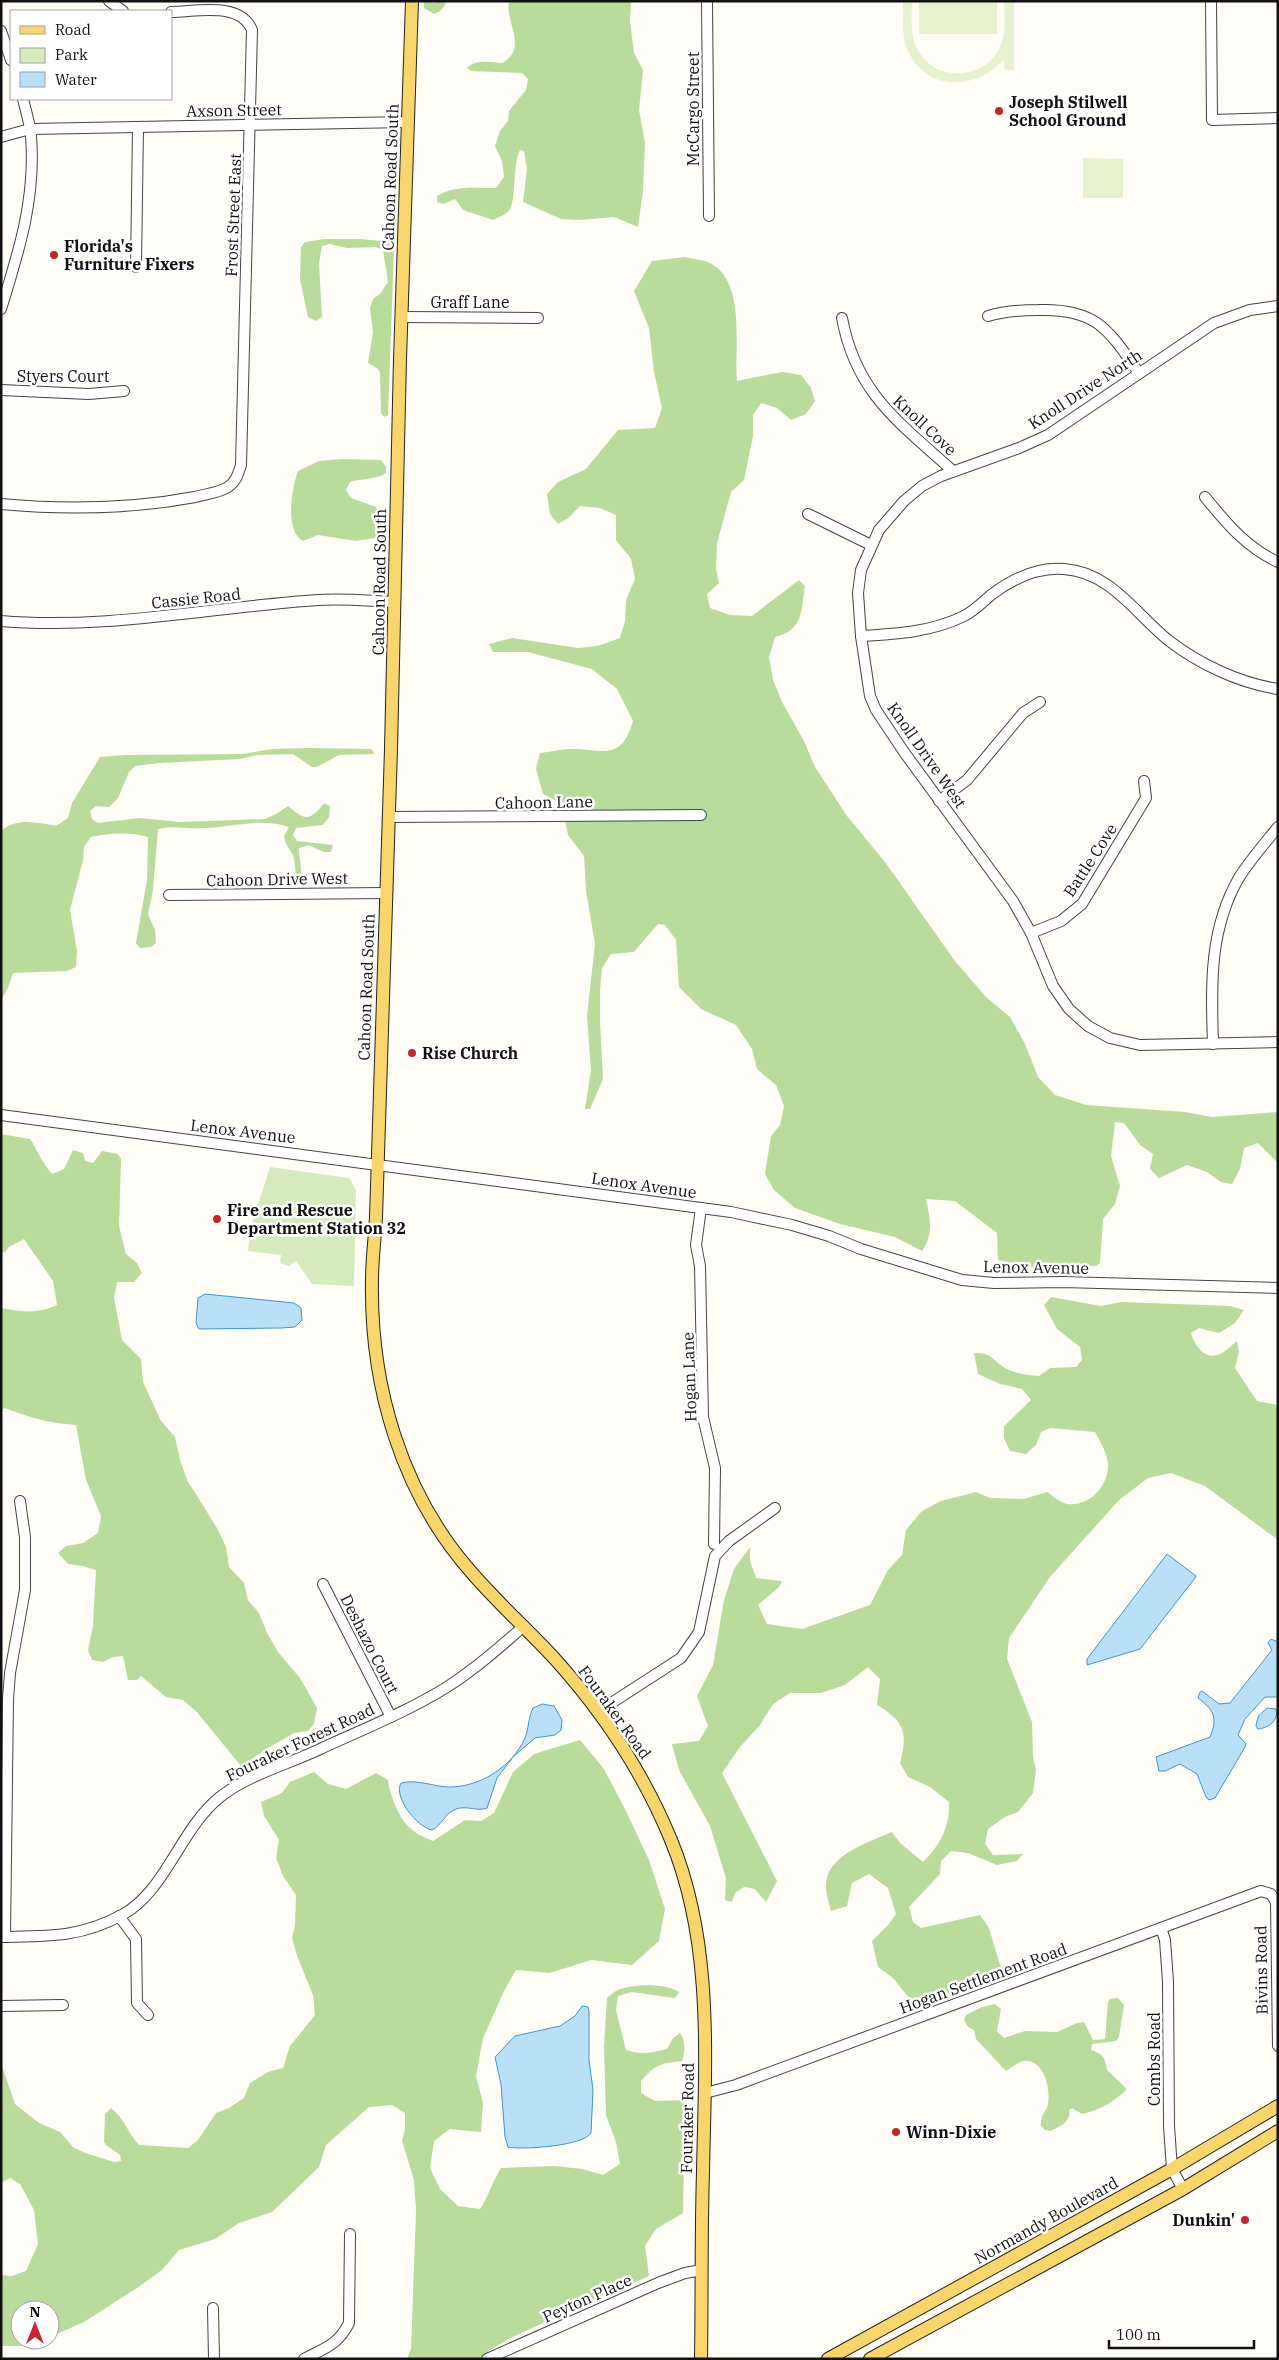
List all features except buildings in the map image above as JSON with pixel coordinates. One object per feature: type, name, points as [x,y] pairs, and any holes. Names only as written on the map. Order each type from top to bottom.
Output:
[{"type":"main road","name":"Cahoon Road South","points":[[378,1164],[412,1]]},
{"type":"main road","name":"Fouraker Road","points":[[378,1164],[372,1280],[374,1331],[378,1370],[392,1426],[405,1466],[436,1524],[473,1574],[524,1626],[599,1711],[631,1758],[672,1844],[688,1896],[696,1930],[704,2008],[701,2359]]},
{"type":"main road","name":"Normandy Boulevard","points":[[828,2359],[1172,2169],[1278,2106]]},
{"type":"main road","points":[[870,2359],[1183,2188],[1278,2131]]},
{"type":"street","points":[[109,1],[122,10]]},
{"type":"street","name":"McCargo Street","points":[[707,1],[708,216]]},
{"type":"street","points":[[1211,1],[1212,120],[1278,118]]},
{"type":"street","name":"Frost Street East","points":[[1,504],[37,507],[131,505],[212,493],[229,487],[238,477],[240,465],[251,124],[252,30],[244,17],[229,11],[172,12]]},
{"type":"street","points":[[1,31],[10,57]]},
{"type":"street","points":[[2,306],[26,224],[30,186],[30,130],[23,100]]},
{"type":"street","name":"Axson Street","points":[[1,137],[30,130],[408,122]]},
{"type":"street","points":[[136,267],[138,127]]},
{"type":"street","name":"Knoll Drive North","points":[[871,545],[885,521],[922,486],[953,471],[1019,448],[1048,435],[1214,323],[1250,310],[1278,306]]},
{"type":"street","points":[[988,316],[1006,311],[1058,309],[1075,312],[1094,320],[1108,332],[1139,373]]},
{"type":"street","name":"Graff Lane","points":[[402,317],[538,318]]},
{"type":"street","name":"Knoll Cove","points":[[842,318],[846,338],[866,382],[881,405],[953,471]]},
{"type":"street","name":"Styers Court","points":[[1,390],[90,394],[124,391]]},
{"type":"street","points":[[1205,497],[1242,539],[1259,552],[1278,562]]},
{"type":"street","points":[[808,514],[871,545]]},
{"type":"street","name":"Knoll Drive West","points":[[871,545],[861,570],[858,593],[866,681],[876,710],[939,801],[1013,901],[1031,933],[1053,986],[1069,1009],[1088,1026],[1110,1038],[1134,1045],[1278,1042]]},
{"type":"street","points":[[861,636],[896,634],[944,625],[967,615],[999,589],[1018,578],[1037,571],[1065,569],[1084,572],[1110,585],[1151,625],[1181,649],[1222,672],[1250,683],[1278,689]]},
{"type":"street","name":"Cassie Road","points":[[1,621],[74,623],[122,620],[320,599],[394,602]]},
{"type":"street","points":[[939,801],[967,780],[1023,713],[1040,702]]},
{"type":"street","name":"Battle Cove","points":[[1031,933],[1061,921],[1082,904],[1146,798],[1144,781]]},
{"type":"street","name":"Cahoon Lane","points":[[388,817],[702,815]]},
{"type":"street","points":[[1213,1044],[1211,985],[1215,942],[1222,917],[1241,875],[1278,827]]},
{"type":"street","name":"Cahoon Drive West","points":[[169,895],[385,893]]},
{"type":"street","name":"Lenox Avenue","points":[[1,1115],[702,1208],[792,1225],[962,1280],[994,1283],[1080,1283],[1278,1288]]},
{"type":"street","name":"Hogan Lane","points":[[702,1208],[696,1245],[700,1266],[703,1417],[715,1468],[714,1544]]},
{"type":"street","points":[[3,1937],[8,1700],[10,1672],[25,1590],[25,1537],[20,1501]]},
{"type":"street","points":[[599,1711],[681,1658],[698,1632],[715,1556],[729,1540],[775,1508]]},
{"type":"street","name":"Deshazo Court","points":[[322,1584],[390,1717]]},
{"type":"street","name":"Fouraker Forest Road","points":[[3,1937],[62,1936],[96,1928],[119,1916],[139,1903],[160,1876],[196,1821],[220,1797],[249,1780],[390,1717],[446,1687],[486,1660],[524,1626]]},
{"type":"street","name":"Hogan Settlement Road","points":[[704,2093],[736,2085],[1261,1891],[1270,1894]]},
{"type":"street","name":"Bivins Road","points":[[1270,1894],[1276,1902],[1278,2046]]},
{"type":"street","points":[[119,1916],[136,1939],[137,2004],[148,2015]]},
{"type":"street","name":"Combs Road","points":[[1161,1928],[1165,1940],[1168,1982],[1169,2126],[1172,2169],[1183,2188]]},
{"type":"street","points":[[1,2006],[63,2005]]},
{"type":"street","points":[[304,2359],[335,2344],[349,2323],[350,2234]]},
{"type":"street","name":"Peyton Place","points":[[487,2359],[658,2283],[684,2273],[702,2270]]},
{"type":"street","points":[[213,2308],[214,2359]]},
{"type":"green space","points":[[424,1],[434,3],[444,1],[446,4],[439,12],[434,14],[424,8]]},
{"type":"green space","points":[[509,1],[631,1],[630,22],[634,53],[643,70],[639,110],[645,143],[643,191],[638,227],[614,217],[580,220],[561,219],[523,202],[527,169],[524,151],[520,150],[516,164],[512,203],[510,209],[504,214],[493,220],[463,210],[455,199],[444,204],[437,202],[437,196],[451,190],[496,188],[504,177],[502,161],[495,146],[500,131],[508,121],[509,111],[526,90],[528,79],[522,73],[471,71],[467,68],[479,62],[502,63],[510,57],[515,43]]},
{"type":"green space","points":[[903,1],[912,1],[912,33],[922,57],[932,66],[956,73],[969,72],[982,67],[992,59],[1000,47],[1004,36],[1004,1],[1014,1],[1014,70],[1005,70],[1004,59],[981,77],[967,81],[953,82],[940,80],[927,74],[917,65],[908,51],[904,39]]},
{"type":"green space","points":[[919,1],[997,1],[997,34],[919,34]]},
{"type":"green space","points":[[1083,158],[1123,159],[1123,198],[1083,198]]},
{"type":"green space","points":[[324,239],[361,239],[391,242],[394,248],[388,415],[384,417],[381,413],[380,373],[378,369],[368,363],[373,332],[370,309],[373,299],[380,294],[388,282],[383,250],[376,247],[347,248],[330,244],[322,246],[319,263],[322,317],[316,321],[308,317],[300,279],[301,247],[305,242]]},
{"type":"green space","points":[[685,257],[712,264],[723,274],[730,286],[736,318],[737,381],[782,372],[801,375],[811,388],[815,401],[806,414],[791,420],[777,408],[761,403],[753,415],[753,436],[744,480],[731,492],[717,543],[716,569],[719,583],[707,594],[710,608],[730,615],[752,616],[799,580],[805,586],[801,612],[796,625],[784,634],[775,637],[769,657],[773,680],[815,767],[847,816],[885,862],[955,961],[986,997],[1010,1017],[1025,1044],[1038,1077],[1055,1095],[1086,1105],[1185,1112],[1212,1117],[1278,1112],[1278,1163],[1258,1143],[1244,1148],[1240,1169],[1232,1184],[1221,1182],[1207,1172],[1187,1165],[1159,1178],[1150,1169],[1153,1154],[1140,1145],[1124,1123],[1115,1122],[1111,1156],[1120,1186],[1115,1204],[1103,1219],[1100,1263],[1096,1266],[1065,1265],[1041,1269],[998,1260],[997,1233],[955,1201],[926,1199],[930,1219],[930,1232],[922,1251],[895,1237],[840,1224],[795,1208],[774,1190],[765,1174],[771,1136],[780,1125],[784,1106],[776,1085],[757,1069],[752,1049],[736,1025],[701,1009],[679,987],[676,940],[665,925],[658,924],[634,952],[611,954],[602,968],[600,1021],[603,1079],[590,1109],[585,1109],[591,1071],[587,1016],[595,944],[586,891],[584,856],[568,835],[562,804],[543,794],[536,769],[540,753],[563,749],[602,751],[617,748],[623,743],[633,721],[617,689],[592,669],[528,652],[493,652],[489,644],[512,638],[578,648],[598,646],[620,638],[625,621],[626,600],[635,579],[631,559],[616,540],[616,515],[600,508],[580,506],[568,518],[558,524],[550,514],[547,494],[558,482],[586,469],[618,430],[655,428],[662,408],[654,372],[649,328],[634,291],[652,261]]},
{"type":"green space","points":[[341,459],[381,460],[386,467],[386,473],[378,477],[350,482],[346,490],[351,498],[376,507],[383,524],[380,537],[356,541],[318,535],[303,541],[297,536],[291,518],[292,498],[298,471],[319,461]]},
{"type":"green space","points":[[272,749],[371,749],[374,752],[373,754],[339,755],[317,767],[312,767],[293,754],[257,755],[240,759],[135,766],[129,772],[118,798],[109,807],[96,806],[90,811],[92,819],[98,823],[140,818],[180,822],[265,819],[288,806],[298,814],[307,817],[315,813],[324,803],[330,806],[329,817],[323,825],[296,828],[293,835],[297,841],[333,845],[331,852],[323,852],[309,845],[299,848],[301,873],[298,881],[293,855],[286,844],[284,836],[289,827],[278,824],[256,823],[211,828],[168,827],[158,829],[153,890],[148,914],[155,930],[156,943],[151,947],[140,948],[136,943],[147,880],[148,837],[120,834],[91,837],[84,847],[83,860],[70,910],[77,951],[76,967],[67,971],[13,973],[1,1000],[1,831],[21,822],[56,826],[68,818],[72,803],[100,757],[242,754]]},
{"type":"green space","points":[[1,1134],[30,1139],[45,1166],[52,1174],[64,1169],[73,1150],[83,1153],[85,1161],[93,1163],[102,1151],[118,1154],[121,1159],[119,1226],[126,1254],[137,1263],[142,1273],[134,1282],[117,1282],[114,1298],[122,1340],[141,1359],[143,1382],[161,1421],[175,1437],[187,1480],[217,1528],[226,1547],[229,1567],[244,1583],[248,1600],[259,1613],[267,1633],[278,1652],[300,1678],[317,1708],[314,1724],[308,1731],[294,1733],[241,1766],[196,1711],[183,1700],[166,1697],[141,1676],[137,1680],[128,1680],[123,1656],[113,1657],[103,1662],[92,1660],[88,1650],[93,1626],[96,1570],[68,1564],[58,1553],[66,1546],[83,1543],[98,1533],[101,1516],[86,1480],[76,1425],[40,1420],[5,1408],[1,1410],[1,1308],[29,1311],[43,1310],[57,1305],[53,1281],[24,1239],[1,1253]]},
{"type":"green space","points":[[270,1167],[349,1178],[356,1190],[354,1286],[312,1284],[296,1261],[289,1266],[280,1263],[281,1255],[248,1251],[251,1226]]},
{"type":"green space","points":[[1051,1297],[1101,1306],[1121,1302],[1230,1306],[1244,1310],[1235,1323],[1219,1333],[1199,1328],[1191,1333],[1201,1351],[1215,1356],[1227,1350],[1237,1341],[1239,1352],[1235,1368],[1257,1401],[1278,1405],[1278,1540],[1205,1486],[1171,1473],[1148,1478],[1119,1500],[1050,1577],[1009,1638],[1007,1659],[1032,1722],[1033,1757],[1036,1770],[1033,1793],[1018,1812],[1005,1817],[988,1829],[985,1844],[993,1855],[1023,1854],[1017,1861],[997,1865],[968,1853],[951,1851],[941,1861],[940,1874],[909,1907],[913,1922],[921,1928],[980,1915],[989,1928],[1003,1975],[932,1999],[909,1998],[893,1978],[878,1967],[872,1941],[896,1914],[888,1888],[869,1874],[852,1883],[847,1906],[831,1911],[826,1890],[828,1873],[842,1857],[862,1845],[892,1832],[900,1843],[923,1862],[939,1842],[948,1820],[949,1802],[930,1787],[908,1777],[900,1763],[904,1736],[899,1723],[894,1717],[877,1705],[880,1679],[868,1667],[845,1685],[821,1693],[790,1693],[773,1704],[760,1725],[740,1747],[722,1773],[777,1881],[766,1902],[755,1889],[744,1887],[735,1893],[732,1902],[725,1900],[726,1878],[710,1826],[679,1770],[672,1744],[699,1741],[708,1726],[697,1696],[713,1665],[724,1600],[734,1569],[750,1547],[750,1561],[756,1578],[782,1581],[779,1587],[758,1605],[767,1624],[802,1629],[870,1605],[888,1570],[902,1555],[906,1530],[922,1511],[941,1501],[976,1492],[990,1498],[1024,1499],[1047,1492],[1062,1502],[1075,1504],[1095,1495],[1107,1475],[1108,1463],[1104,1449],[1095,1432],[1050,1428],[1041,1432],[1036,1445],[1026,1454],[1010,1451],[1004,1438],[1004,1426],[1031,1400],[1022,1389],[1000,1384],[978,1374],[974,1353],[989,1355],[1005,1368],[1026,1375],[1039,1376],[1050,1368],[1076,1367],[1082,1360],[1080,1347],[1057,1329],[1044,1305]]},
{"type":"green space","points":[[580,1740],[604,1769],[649,1860],[665,1909],[659,1941],[632,1965],[591,1960],[550,1973],[516,1970],[505,1989],[483,2038],[476,2076],[483,2103],[481,2132],[450,2129],[434,2141],[430,2168],[440,2189],[458,2206],[480,2209],[501,2168],[554,2166],[582,2169],[603,2175],[620,2164],[616,2142],[606,2115],[604,2046],[607,1998],[615,1991],[634,1986],[650,1985],[673,1989],[679,1992],[675,1998],[632,1992],[618,1996],[616,2010],[626,2050],[646,2053],[667,2049],[673,2038],[680,2033],[684,2043],[682,2061],[658,2066],[650,2071],[641,2081],[641,2093],[655,2101],[685,2100],[683,2213],[656,2229],[645,2246],[649,2276],[510,2338],[487,2352],[486,2359],[407,2359],[411,2349],[416,2211],[414,2180],[402,2141],[405,2129],[405,2113],[392,2105],[369,2107],[326,2145],[319,2167],[272,2212],[239,2223],[215,2239],[179,2250],[162,2270],[137,2288],[84,2322],[60,2333],[60,2300],[10,2300],[10,2346],[1,2346],[1,2275],[12,2276],[26,2271],[38,2244],[34,2210],[20,2184],[10,2178],[1,2183],[1,2063],[15,2104],[39,2123],[60,2132],[73,2147],[85,2153],[114,2162],[121,2161],[120,2155],[104,2142],[105,2114],[111,2108],[119,2116],[139,2145],[188,2148],[198,2140],[216,2113],[229,2108],[244,2098],[250,2083],[268,2072],[283,2068],[290,2046],[315,2015],[313,1995],[297,1956],[292,1938],[295,1925],[296,1895],[283,1876],[276,1858],[279,1840],[264,1816],[261,1802],[282,1793],[290,1782],[314,1772],[328,1784],[346,1789],[376,1773],[388,1780],[393,1801],[400,1816],[410,1828],[433,1841],[465,1820],[481,1821],[494,1813],[513,1772],[534,1754]]},
{"type":"green space","points":[[1118,1998],[1124,2005],[1119,2037],[1116,2041],[1092,2044],[1091,2050],[1103,2057],[1107,2070],[1127,2089],[1117,2098],[1094,2111],[1082,2114],[1072,2108],[1069,2110],[1067,2121],[1051,2131],[1045,2130],[1041,2126],[1041,2119],[1049,2098],[1047,2083],[1041,2069],[1030,2061],[1023,2061],[1006,2071],[976,2039],[974,2030],[968,2027],[964,2020],[966,2015],[982,2007],[995,2004],[1001,2009],[997,2031],[1004,2038],[1025,2031],[1057,2032],[1084,2022],[1093,2040],[1105,2039],[1108,2002],[1110,1999]]},
{"type":"water","points":[[205,1294],[294,1303],[301,1308],[302,1320],[295,1327],[199,1329],[196,1323],[198,1298]]},
{"type":"water","points":[[1167,1554],[1196,1576],[1195,1578],[1140,1649],[1087,1665],[1087,1659]]},
{"type":"water","points":[[1271,1639],[1278,1642],[1278,1697],[1265,1697],[1245,1719],[1238,1735],[1246,1744],[1245,1747],[1215,1798],[1209,1800],[1197,1774],[1180,1764],[1165,1771],[1159,1771],[1156,1757],[1210,1737],[1214,1719],[1208,1706],[1198,1698],[1200,1692],[1202,1691],[1219,1704],[1230,1703],[1272,1650],[1268,1643]]},
{"type":"water","points":[[542,1704],[554,1706],[562,1720],[561,1730],[555,1735],[535,1738],[513,1757],[497,1778],[487,1808],[456,1809],[449,1813],[432,1830],[426,1828],[413,1818],[400,1796],[399,1789],[401,1783],[418,1782],[447,1787],[459,1786],[471,1784],[493,1774],[512,1758],[519,1748],[525,1738],[533,1708]]},
{"type":"water","points":[[1267,1708],[1276,1709],[1276,1717],[1269,1725],[1258,1729],[1256,1726],[1258,1717]]},
{"type":"water","points":[[582,2006],[588,2007],[589,2011],[589,2060],[593,2090],[591,2133],[577,2141],[565,2144],[526,2148],[508,2147],[505,2137],[501,2084],[495,2057],[515,2036],[560,2026],[575,2016]]},
{"type":"place","name":"Joseph Stilwell School Ground","points":[[999,111]]},
{"type":"place","name":"Florida's Furniture Fixers","points":[[54,255]]},
{"type":"place","name":"Rise Church","points":[[412,1053]]},
{"type":"place","name":"Fire and Rescue Department Station 32","points":[[217,1219]]},
{"type":"place","name":"Winn-Dixie","points":[[896,2132]]},
{"type":"place","name":"Dunkin'","points":[[1245,2220]]}]
